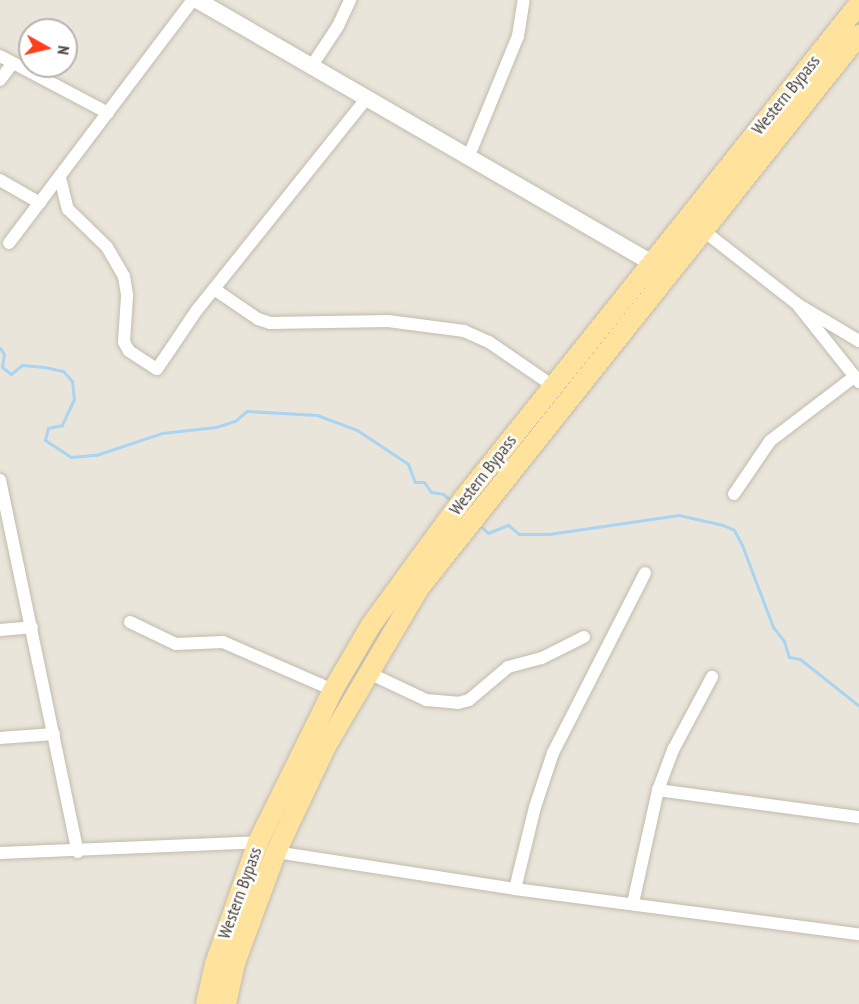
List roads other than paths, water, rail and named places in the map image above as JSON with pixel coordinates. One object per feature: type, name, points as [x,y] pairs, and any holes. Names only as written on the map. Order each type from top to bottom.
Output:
[{"type":"main road","name":"Western Bypass","points":[[206,1004],[215,964],[258,842],[333,690],[404,576],[859,4]]},
{"type":"main road","name":"Western Bypass","points":[[226,1004],[235,963],[276,852],[326,746],[419,588],[859,35]]},
{"type":"street","points":[[9,243],[195,0],[652,263]]},
{"type":"street","points":[[311,67],[338,26],[350,0]]},
{"type":"street","points":[[468,158],[518,36],[524,0]]},
{"type":"street","points":[[0,56],[108,113]]},
{"type":"street","points":[[0,80],[13,63]]},
{"type":"street","points":[[60,178],[68,209],[118,263],[127,296],[124,342],[150,368],[157,369],[214,289],[366,99]]},
{"type":"street","points":[[0,180],[40,203]]},
{"type":"street","points":[[704,231],[797,304],[859,341]]},
{"type":"street","points":[[214,289],[258,319],[270,323],[388,321],[464,330],[489,342],[554,386]]},
{"type":"street","points":[[734,494],[770,441],[857,379],[797,304]]},
{"type":"street","points":[[0,480],[5,529],[32,627],[78,852]]},
{"type":"street","points":[[515,889],[535,807],[553,753],[645,573]]},
{"type":"street","points":[[130,622],[176,644],[223,642],[333,690]]},
{"type":"street","points":[[0,630],[32,627]]},
{"type":"street","points":[[369,673],[426,700],[458,703],[478,693],[508,667],[542,658],[584,637]]},
{"type":"street","points":[[633,903],[658,790],[673,750],[712,677]]},
{"type":"street","points":[[0,738],[54,734]]},
{"type":"street","points":[[658,790],[859,818]]},
{"type":"street","points":[[0,853],[78,852],[258,842]]},
{"type":"street","points":[[276,852],[515,889],[859,934]]},
{"type":"waterway","points":[[0,348],[4,354],[2,367],[11,374],[22,365],[44,367],[63,371],[72,381],[74,399],[62,425],[48,428],[45,440],[71,457],[96,455],[162,433],[216,427],[235,421],[247,411],[317,415],[357,430],[408,464],[415,482],[424,482],[431,492],[443,494],[453,502]]},
{"type":"waterway","points":[[478,524],[488,533],[508,525],[519,534],[549,534],[679,515],[723,525],[734,530],[742,545],[773,627],[784,641],[789,657],[800,659],[859,706]]}]
